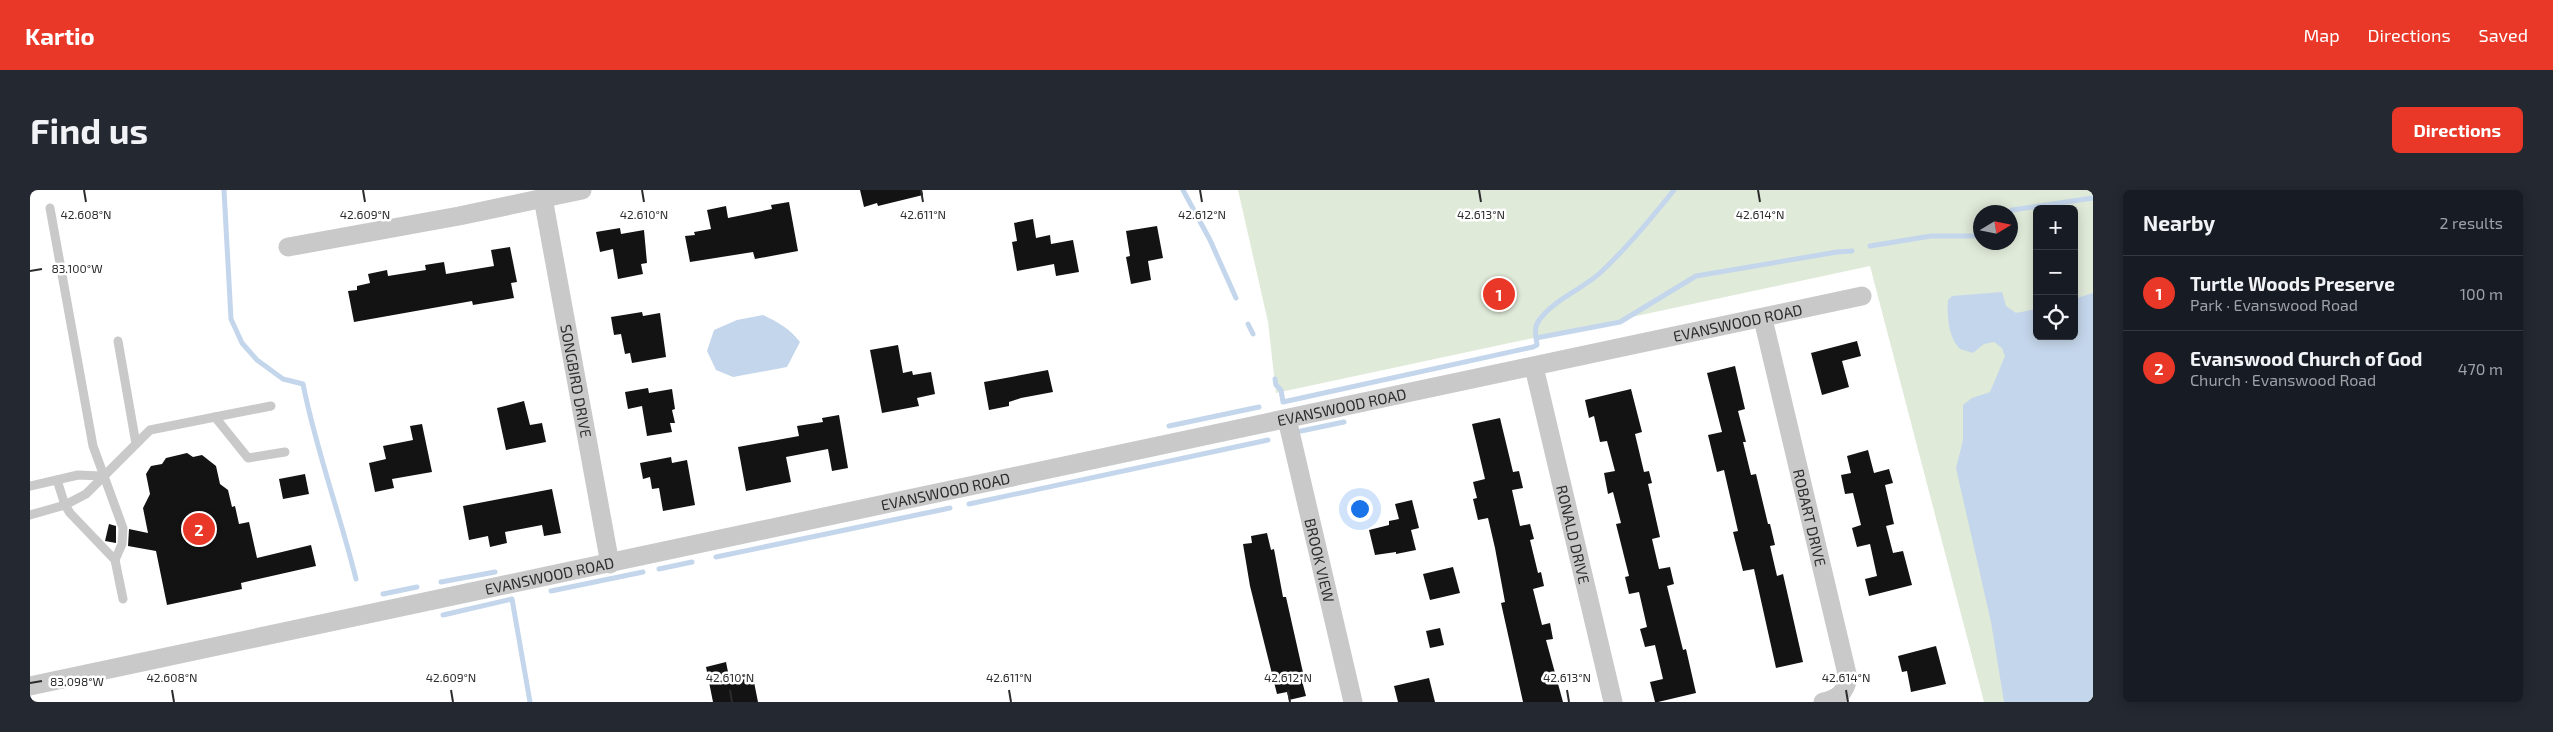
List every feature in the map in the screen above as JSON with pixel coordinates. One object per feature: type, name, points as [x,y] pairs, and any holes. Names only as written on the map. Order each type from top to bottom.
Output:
[{"type":"street","points":[[288,247],[582,190]]},
{"type":"street","name":"SONGBIRD DRIVE","points":[[543,198],[610,564]]},
{"type":"street","name":"EVANSWOOD ROAD","points":[[30,686],[1764,319],[1862,296]]},
{"type":"street","name":"ROBART DRIVE","points":[[1764,319],[1848,678],[1843,693],[1838,697],[1823,702]]},
{"type":"street","name":"RONALD DRIVE","points":[[1534,367],[1613,702]]},
{"type":"street","name":"BROOK VIEW","points":[[1287,419],[1353,702]]},
{"type":"lane","points":[[50,208],[93,446],[102,476],[124,528],[122,544],[115,560]]},
{"type":"lane","points":[[118,341],[136,444]]},
{"type":"lane","points":[[30,515],[65,504],[86,494],[150,430],[271,406]]},
{"type":"lane","points":[[215,417],[248,458],[285,452]]},
{"type":"lane","points":[[30,486],[78,474],[102,476]]},
{"type":"lane","points":[[57,480],[65,504],[115,560],[123,598]]},
{"type":"green space","points":[[1238,190],[2093,190],[2093,702],[1984,702],[1870,266],[1276,393],[1268,322]]},
{"type":"water","points":[[2002,292],[2006,306],[2016,313],[2033,310],[2033,340],[2078,340],[2078,298],[2093,293],[2093,702],[2004,702],[1991,622],[1956,468],[1963,440],[1963,405],[1972,398],[1990,392],[2005,356],[2002,348],[1994,342],[1984,344],[1973,353],[1960,349],[1953,339],[1949,326],[1948,300],[1952,296]]},
{"type":"water","points":[[763,315],[783,326],[800,342],[787,367],[733,377],[716,370],[707,351],[714,330],[737,320]]},
{"type":"building","points":[[860,190],[922,190],[923,195],[878,206],[877,203],[864,207]]},
{"type":"building","points":[[789,202],[798,251],[755,259],[753,252],[690,262],[685,236],[695,235],[694,232],[711,229],[707,210],[726,206],[728,218],[772,209],[771,205]]},
{"type":"building","points":[[1033,219],[1036,238],[1050,235],[1051,244],[1073,240],[1079,272],[1056,276],[1054,264],[1017,271],[1012,242],[1017,241],[1014,223]]},
{"type":"building","points":[[1157,226],[1163,258],[1148,261],[1151,280],[1131,284],[1126,257],[1130,256],[1126,231]]},
{"type":"building","points":[[620,228],[621,234],[644,230],[647,263],[641,264],[643,274],[618,279],[613,249],[600,252],[596,232]]},
{"type":"building","points":[[510,247],[517,282],[511,283],[514,298],[473,305],[472,301],[354,322],[348,291],[357,290],[357,286],[370,283],[368,274],[387,270],[388,276],[426,270],[425,265],[444,262],[446,274],[494,266],[491,250]]},
{"type":"building","points":[[642,312],[643,316],[660,313],[666,357],[632,363],[630,353],[625,354],[621,334],[614,335],[611,317]]},
{"type":"building","points":[[1857,341],[1861,356],[1842,361],[1849,387],[1822,395],[1811,353]]},
{"type":"building","points":[[898,345],[903,373],[912,371],[913,375],[931,372],[935,394],[917,398],[919,406],[882,413],[870,350]]},
{"type":"building","points":[[1735,366],[1745,409],[1738,411],[1746,442],[1743,442],[1751,475],[1756,474],[1768,524],[1770,524],[1775,545],[1770,546],[1777,576],[1783,574],[1803,662],[1776,668],[1754,569],[1743,571],[1733,532],[1738,531],[1724,470],[1717,472],[1708,435],[1722,432],[1707,373]]},
{"type":"building","points":[[1048,370],[1053,392],[1021,398],[1009,402],[1009,406],[989,410],[984,382]]},
{"type":"building","points":[[648,388],[649,393],[672,389],[675,409],[672,410],[675,423],[670,423],[672,432],[647,436],[642,406],[628,409],[625,392]]},
{"type":"building","points":[[1631,389],[1642,432],[1635,434],[1644,472],[1649,471],[1652,483],[1648,484],[1660,537],[1652,539],[1659,569],[1670,567],[1674,584],[1667,586],[1683,650],[1686,649],[1696,693],[1658,702],[1655,702],[1650,682],[1663,679],[1655,645],[1645,647],[1640,629],[1647,627],[1639,592],[1629,594],[1625,577],[1629,576],[1616,524],[1621,523],[1613,492],[1608,494],[1604,473],[1615,471],[1607,441],[1600,442],[1594,416],[1589,418],[1585,400]]},
{"type":"building","points":[[524,401],[530,425],[542,423],[546,442],[506,450],[497,408]]},
{"type":"building","points":[[839,415],[848,468],[832,471],[828,449],[786,457],[791,482],[746,491],[738,447],[799,436],[797,426],[823,422],[822,418]]},
{"type":"building","points":[[1500,418],[1513,472],[1519,471],[1523,488],[1512,490],[1520,526],[1530,524],[1534,539],[1530,540],[1538,573],[1541,572],[1544,586],[1533,589],[1542,625],[1550,623],[1553,639],[1546,640],[1563,702],[1523,702],[1501,603],[1505,602],[1488,518],[1478,520],[1473,499],[1477,498],[1473,482],[1485,479],[1472,424]]},
{"type":"building","points":[[422,424],[432,472],[392,479],[394,488],[375,492],[369,463],[386,459],[383,446],[413,440],[410,426]]},
{"type":"building","points":[[1868,450],[1874,473],[1889,469],[1893,483],[1885,485],[1894,524],[1886,526],[1893,553],[1903,551],[1912,585],[1869,596],[1865,579],[1877,576],[1870,544],[1857,547],[1852,528],[1861,525],[1853,493],[1845,494],[1841,475],[1851,473],[1847,456]]},
{"type":"building","points":[[187,453],[193,457],[202,455],[216,466],[220,484],[228,490],[232,507],[235,506],[239,524],[249,522],[257,558],[311,545],[316,566],[241,583],[242,589],[167,605],[156,551],[128,546],[129,529],[148,533],[143,508],[150,494],[146,474],[151,466],[162,464],[166,458]]},
{"type":"building","points":[[671,457],[672,463],[687,460],[695,505],[663,511],[659,488],[652,489],[650,477],[643,479],[640,463]]},
{"type":"building","points":[[305,474],[309,494],[283,499],[279,479]]},
{"type":"building","points":[[552,489],[561,533],[544,536],[542,525],[505,532],[507,543],[490,547],[488,536],[469,540],[463,506]]},
{"type":"building","points":[[1412,500],[1419,528],[1411,530],[1416,550],[1396,554],[1396,552],[1375,555],[1369,530],[1389,525],[1389,521],[1399,519],[1395,504]]},
{"type":"building","points":[[109,524],[116,526],[116,543],[105,541]]},
{"type":"building","points":[[1267,533],[1271,550],[1274,549],[1283,597],[1286,597],[1304,677],[1301,677],[1306,696],[1289,700],[1287,692],[1277,694],[1250,586],[1243,544],[1252,543],[1251,536]]},
{"type":"building","points":[[1453,567],[1460,593],[1430,600],[1423,574]]},
{"type":"building","points":[[1440,628],[1444,645],[1430,648],[1426,631]]},
{"type":"building","points":[[1936,646],[1946,684],[1911,692],[1907,671],[1902,672],[1898,656]]},
{"type":"building","points":[[726,662],[729,677],[752,672],[758,702],[713,702],[706,667]]},
{"type":"building","points":[[1429,678],[1435,702],[1398,702],[1394,686]]},
{"type":"waterway","points":[[224,190],[231,319],[242,343],[257,360],[283,379],[303,384],[308,409],[356,579]]},
{"type":"waterway","points":[[1183,190],[1210,240],[1236,298]]},
{"type":"waterway","points":[[1275,379],[1276,385],[1281,390],[1283,402],[1533,347],[1537,345],[1536,325],[1546,312],[1585,285],[1620,254],[1674,190]]},
{"type":"waterway","points":[[2018,209],[2093,198]]},
{"type":"waterway","points":[[1870,246],[1931,236],[1973,236]]},
{"type":"waterway","points":[[1536,338],[1620,322],[1696,276],[1852,251]]},
{"type":"waterway","points":[[1248,324],[1253,334]]},
{"type":"waterway","points":[[1169,426],[1259,407]]},
{"type":"waterway","points":[[1301,431],[1344,422]]},
{"type":"waterway","points":[[969,504],[1268,440]]},
{"type":"waterway","points":[[716,557],[950,508]]},
{"type":"waterway","points":[[659,569],[692,562]]},
{"type":"waterway","points":[[441,582],[495,572]]},
{"type":"waterway","points":[[551,591],[643,572]]},
{"type":"waterway","points":[[383,594],[417,587]]},
{"type":"waterway","points":[[443,615],[512,599],[530,702]]},
{"type":"place","name":"Turtle Woods Preserve","points":[[1499,294]]},
{"type":"place","name":"Evanswood Church of God","points":[[199,529]]}]
